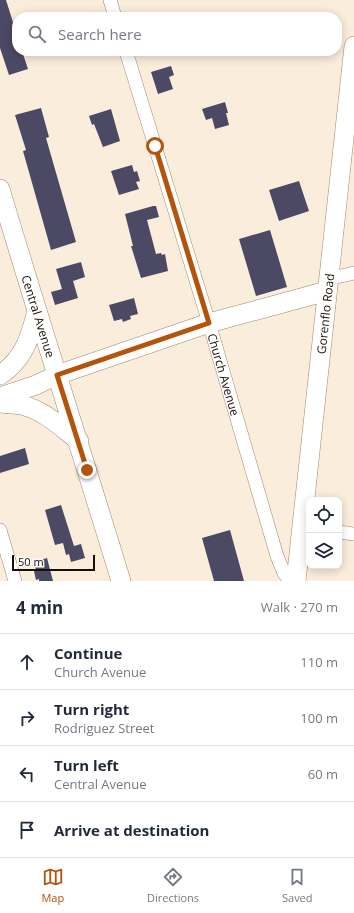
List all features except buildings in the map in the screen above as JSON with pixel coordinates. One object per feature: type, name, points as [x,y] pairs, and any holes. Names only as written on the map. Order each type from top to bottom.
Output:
[{"type":"main road","name":"Gorenflo Road","points":[[308,497],[328,285],[354,46]]},
{"type":"main road","name":"Central Avenue","points":[[0,189],[57,375],[79,441],[120,581]]},
{"type":"main road","points":[[0,397],[36,385],[57,375],[209,323],[328,285]]},
{"type":"main road","points":[[0,375],[11,368],[21,354],[31,336],[37,311]]},
{"type":"main road","points":[[0,381],[26,375],[57,375]]},
{"type":"main road","points":[[0,403],[33,408],[47,416],[79,441]]},
{"type":"main road","name":"Gorenflo Road","points":[[296,581],[306,524]]},
{"type":"street","points":[[110,0],[114,12]]},
{"type":"street","name":"Church Avenue","points":[[128,56],[209,323],[277,556],[284,573],[290,581]]},
{"type":"street","points":[[328,285],[354,273]]},
{"type":"street","points":[[0,530],[15,581]]},
{"type":"street","points":[[342,532],[354,534]]},
{"type":"route","points":[[87,470],[57,375],[209,323],[155,146]]}]
